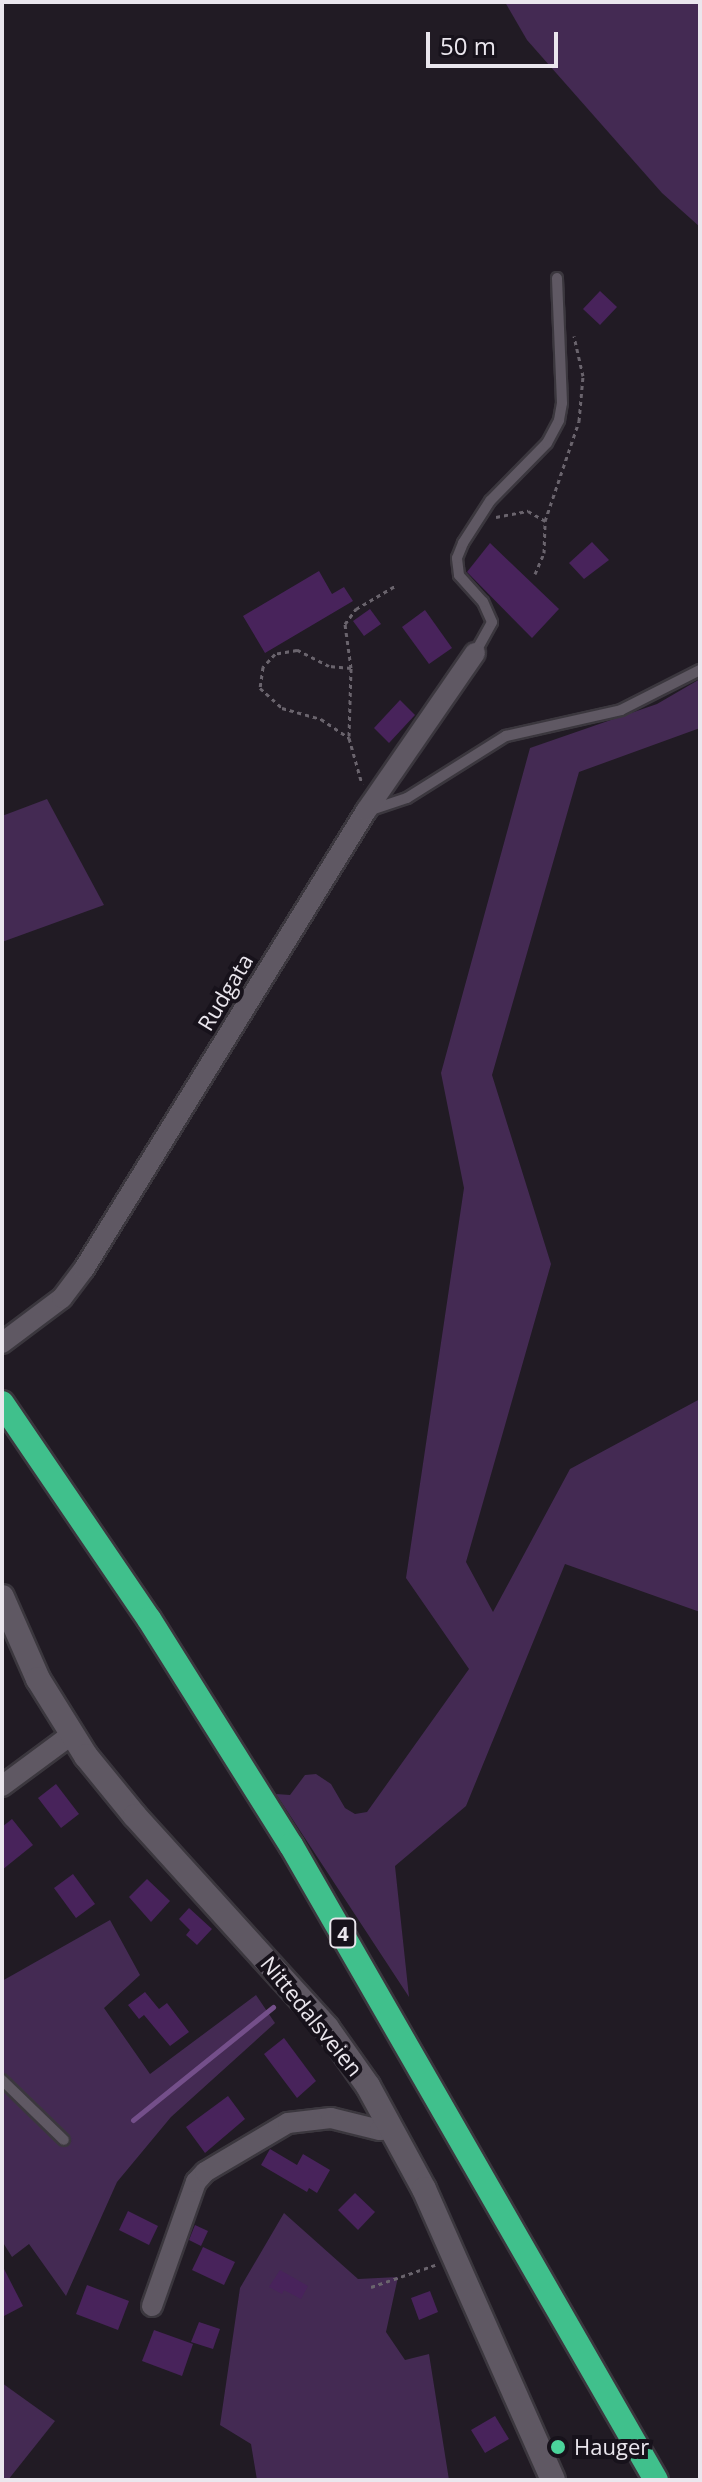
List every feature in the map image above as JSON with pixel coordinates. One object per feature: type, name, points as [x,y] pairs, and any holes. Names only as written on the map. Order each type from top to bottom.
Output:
[{"type":"highway","name":"4","points":[[2,1403],[149,1619],[291,1845],[656,2480]]},
{"type":"highway","name":"4","points":[[2,1432],[136,1627],[278,1852],[644,2480]]},
{"type":"main road","name":"Nittedalsveien","points":[[2,1597],[38,1679],[71,1735],[135,1816],[327,2028],[393,2129],[553,2480]]},
{"type":"street","name":"Rudgata","points":[[2,1343],[62,1298],[84,1269],[366,811],[475,653]]},
{"type":"street","points":[[2,1786],[71,1735]]},
{"type":"street","points":[[152,2306],[196,2182],[205,2172],[288,2123],[331,2118],[380,2130],[393,2129]]},
{"type":"lane","points":[[475,653],[492,622],[491,615],[456,567],[463,543],[475,522],[508,481],[547,443],[559,420],[562,403],[557,278]]},
{"type":"lane","points":[[366,811],[407,798],[506,736],[621,710],[700,670]]},
{"type":"lane","points":[[2,2080],[64,2140]]},
{"type":"path","points":[[475,522],[528,511],[545,521]]},
{"type":"path","points":[[366,811],[349,738],[351,668],[345,624],[356,609],[395,586]]},
{"type":"path","points":[[349,738],[321,719],[282,708],[260,688],[263,667],[275,654],[297,650],[329,666],[351,668]]},
{"type":"path","points":[[371,2287],[443,2263]]},
{"type":"shaded area","points":[[505,2],[700,2],[700,227],[662,193],[527,40]]},
{"type":"shaded area","points":[[700,679],[700,728],[579,772],[492,1075],[551,1264],[466,1562],[493,1612],[570,1469],[700,1399],[700,1612],[565,1564],[466,1806],[395,1866],[409,1997],[276,1794],[290,1795],[305,1775],[316,1774],[331,1784],[345,1808],[355,1814],[367,1812],[469,1669],[406,1578],[464,1188],[441,1073],[530,748],[657,704]]},
{"type":"shaded area","points":[[47,799],[104,905],[2,942],[2,816]]},
{"type":"shaded area","points":[[110,1920],[140,1975],[104,2008],[150,2074],[256,1995],[275,2023],[171,2117],[117,2182],[66,2296],[29,2244],[12,2257],[2,2241],[2,1981]]},
{"type":"shaded area","points":[[284,2213],[358,2279],[398,2277],[386,2332],[405,2360],[429,2354],[449,2480],[257,2480],[251,2444],[220,2425],[240,2288]]},
{"type":"shaded area","points":[[2,2383],[55,2421],[8,2480],[2,2480]]},
{"type":"building","points":[[600,291],[617,307],[600,325],[583,309]]},
{"type":"building","points":[[592,542],[609,560],[584,579],[569,563]]},
{"type":"building","points":[[490,543],[559,609],[532,638],[467,572]]},
{"type":"building","points":[[319,571],[332,594],[344,587],[353,601],[265,653],[243,616]]},
{"type":"building","points":[[370,609],[381,624],[364,636],[353,621]]},
{"type":"building","points":[[425,610],[452,648],[429,664],[402,627]]},
{"type":"building","points":[[400,700],[415,715],[389,743],[374,728]]},
{"type":"building","points":[[56,1784],[79,1814],[61,1828],[38,1798]]},
{"type":"building","points":[[12,1819],[33,1845],[2,1870],[2,1827]]},
{"type":"building","points":[[73,1874],[95,1904],[76,1918],[54,1888]]},
{"type":"building","points":[[147,1879],[170,1901],[151,1922],[129,1897]]},
{"type":"building","points":[[189,1908],[212,1929],[197,1945],[186,1935],[190,1930],[179,1919]]},
{"type":"building","points":[[145,1992],[159,2009],[167,2003],[189,2032],[170,2046],[144,2015],[139,2019],[128,2005]]},
{"type":"building","points":[[284,2038],[316,2081],[297,2098],[264,2054]]},
{"type":"building","points":[[228,2096],[245,2119],[205,2153],[186,2127]]},
{"type":"building","points":[[270,2149],[297,2165],[303,2154],[330,2170],[317,2193],[309,2188],[307,2192],[261,2165]]},
{"type":"building","points":[[355,2193],[375,2212],[358,2230],[338,2210]]},
{"type":"building","points":[[128,2211],[158,2226],[149,2245],[119,2230]]},
{"type":"building","points":[[195,2225],[208,2231],[201,2246],[189,2240]]},
{"type":"building","points":[[203,2247],[235,2262],[224,2285],[192,2270]]},
{"type":"building","points":[[2,2265],[23,2306],[2,2317]]},
{"type":"building","points":[[280,2270],[308,2286],[301,2299],[284,2290],[282,2294],[269,2287]]},
{"type":"building","points":[[87,2285],[129,2301],[118,2330],[76,2314]]},
{"type":"building","points":[[430,2291],[438,2312],[419,2320],[411,2298]]},
{"type":"building","points":[[199,2322],[220,2329],[213,2349],[191,2342]]},
{"type":"building","points":[[154,2330],[193,2344],[182,2376],[142,2361]]},
{"type":"building","points":[[495,2416],[509,2439],[485,2453],[471,2430]]},
{"type":"waterway","points":[[133,2120],[273,2007]]},
{"type":"place","name":"Hauger","points":[[558,2447]]}]
